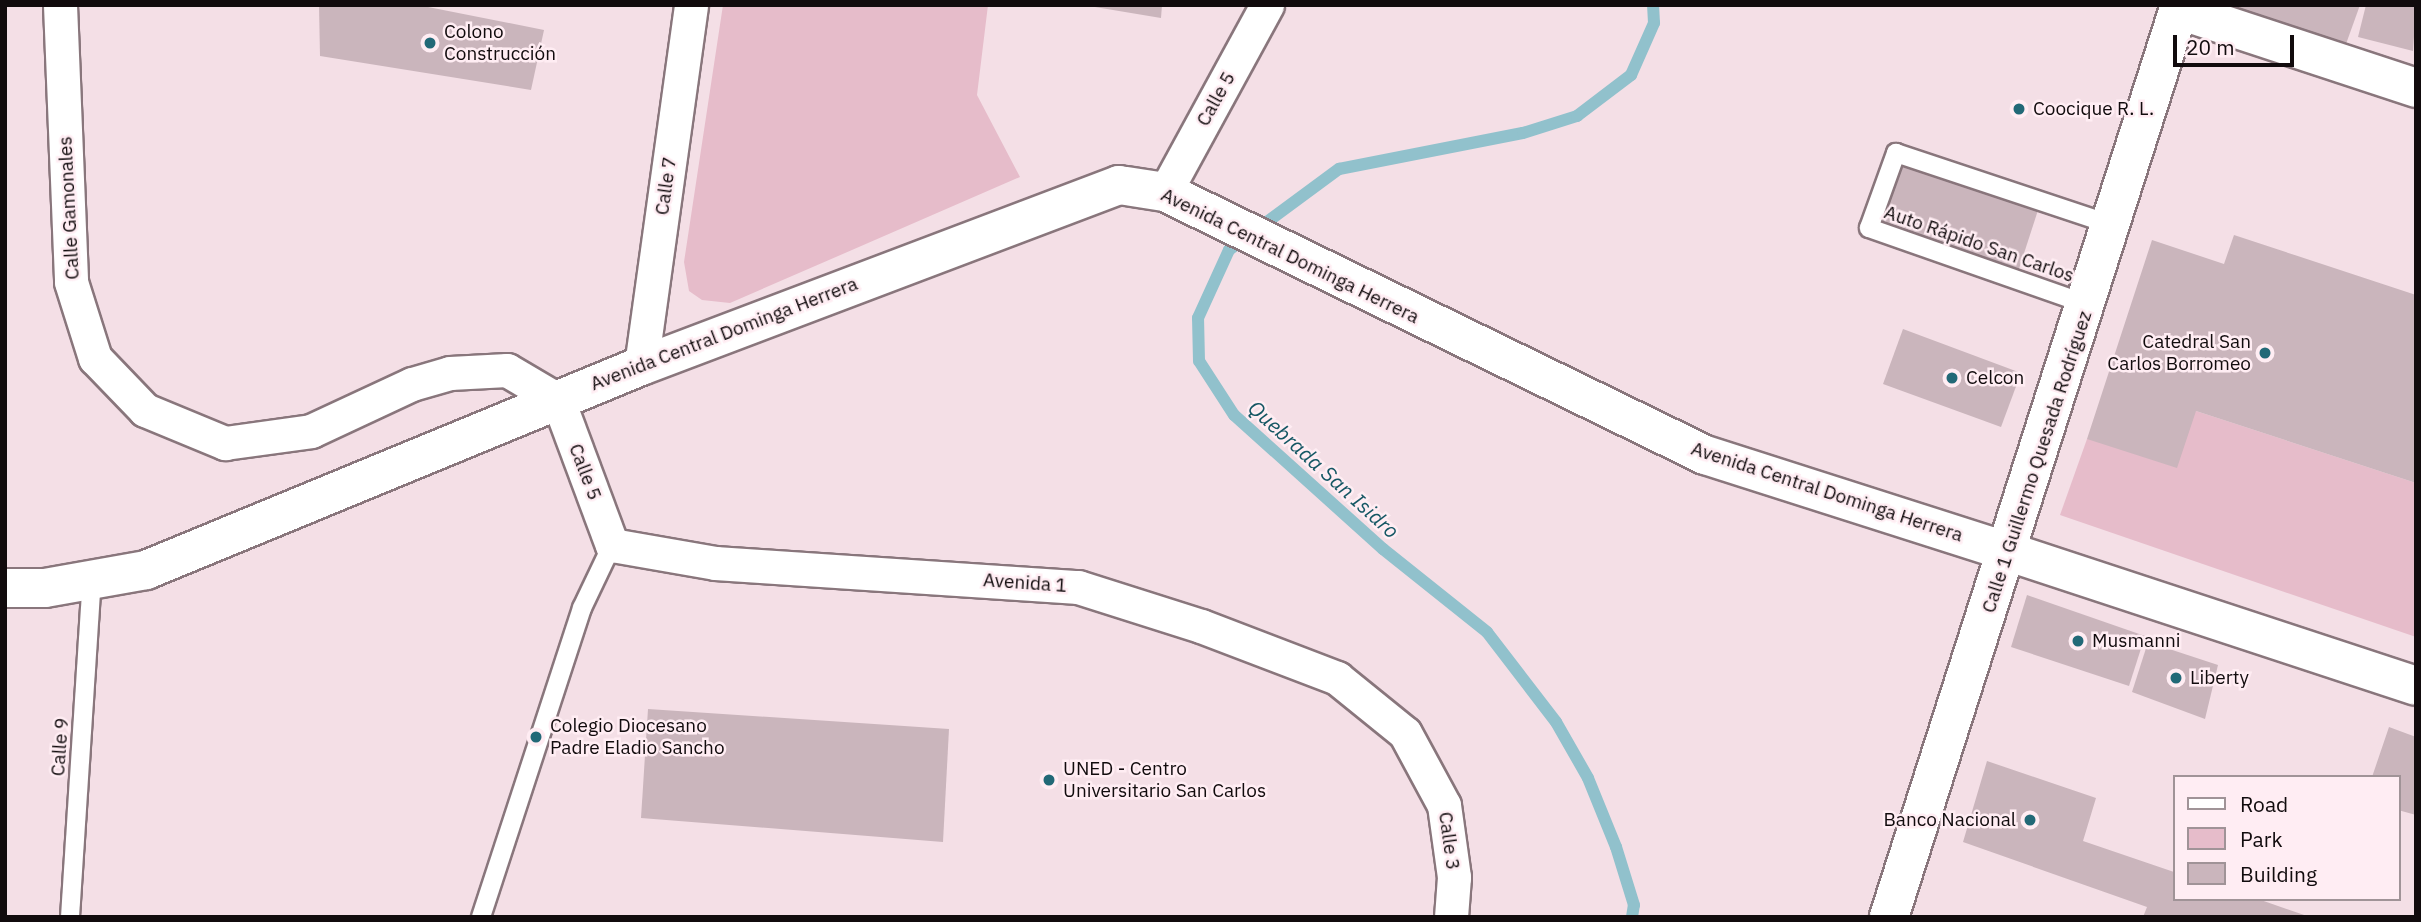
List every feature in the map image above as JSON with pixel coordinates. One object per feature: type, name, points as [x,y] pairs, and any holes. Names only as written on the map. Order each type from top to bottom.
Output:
[{"type":"main road","points":[[2175,7],[2416,88]]},
{"type":"main road","name":"Calle 1 Guillermo Quesada Rodríguez","points":[[1889,917],[2009,552],[2112,225],[2175,7]]},
{"type":"main road","name":"Avenida Central Dominga Herrera","points":[[5,588],[45,588],[146,570],[641,366],[1119,185],[1164,192],[1705,455],[2416,686]]},
{"type":"street","name":"Calle Gamonales","points":[[60,5],[71,282],[95,358],[145,410],[225,443],[311,431],[412,384],[450,373],[507,370],[558,400]]},
{"type":"street","name":"Calle 7","points":[[641,366],[691,5]]},
{"type":"street","name":"Calle 5","points":[[1164,192],[1267,5]]},
{"type":"street","name":"Calle 5","points":[[558,400],[612,545]]},
{"type":"street","name":"Avenida 1","points":[[612,545],[715,563],[1078,587],[1201,626],[1337,678],[1405,733]]},
{"type":"street","name":"Calle 3","points":[[1405,733],[1444,805],[1454,877],[1451,917]]},
{"type":"lane","name":"Auto Rápido San Carlos","points":[[2086,304],[1869,228],[1896,153],[2112,225]]},
{"type":"lane","points":[[481,917],[582,608],[612,545]]},
{"type":"lane","name":"Calle 9","points":[[70,917],[92,579]]},
{"type":"green space","points":[[723,5],[988,5],[977,95],[1020,177],[730,303],[702,300],[689,291],[684,262]]},
{"type":"green space","points":[[2196,411],[2416,483],[2416,637],[2060,515],[2087,439]]},
{"type":"building","name":"Colono Construcción","points":[[319,5],[418,5],[544,30],[531,90],[320,56]]},
{"type":"building","points":[[1083,5],[1162,5],[1161,18]]},
{"type":"building","points":[[2241,5],[2360,5],[2346,44],[2239,10]]},
{"type":"building","points":[[2366,5],[2416,5],[2413,51],[2358,37]]},
{"type":"building","points":[[1905,152],[2039,207],[2017,275],[1877,233]]},
{"type":"building","name":"Catedral San Carlos Borromeo","points":[[2234,235],[2416,295],[2416,483],[2196,411],[2177,468],[2087,439],[2152,240],[2224,264]]},
{"type":"building","name":"Celcon","points":[[1903,329],[2021,373],[2001,427],[1883,384]]},
{"type":"building","name":"Musmanni","points":[[2027,595],[2145,636],[2129,686],[2011,647]]},
{"type":"building","name":"Liberty","points":[[2148,642],[2218,665],[2205,719],[2132,692]]},
{"type":"building","points":[[648,709],[949,729],[943,842],[641,818]]},
{"type":"building","points":[[2389,727],[2416,737],[2416,815],[2400,811],[2400,775],[2373,775]]},
{"type":"building","name":"Banco Nacional","points":[[1987,761],[2096,798],[2083,841],[2172,871],[2172,901],[2264,901],[2310,917],[2143,917],[2147,907],[1963,842]]},
{"type":"waterway","name":"Quebrada San Isidro","points":[[1632,917],[1634,905],[1616,847],[1588,778],[1556,722],[1487,632],[1383,549],[1234,415],[1199,361],[1198,318],[1229,250],[1339,169],[1523,133],[1577,116],[1631,75],[1654,23],[1653,5]]},
{"type":"place","name":"Colono Construcción","points":[[430,43]]},
{"type":"place","name":"Coocique R. L.","points":[[2019,109]]},
{"type":"place","name":"Catedral San Carlos Borromeo","points":[[2265,353]]},
{"type":"place","name":"Celcon","points":[[1952,378]]},
{"type":"place","name":"Musmanni","points":[[2078,641]]},
{"type":"place","name":"Liberty","points":[[2176,678]]},
{"type":"place","name":"Colegio Diocesano Padre Eladio Sancho","points":[[536,737]]},
{"type":"place","name":"UNED - Centro Universitario San Carlos","points":[[1049,780]]},
{"type":"place","name":"Banco Nacional","points":[[2030,820]]}]
